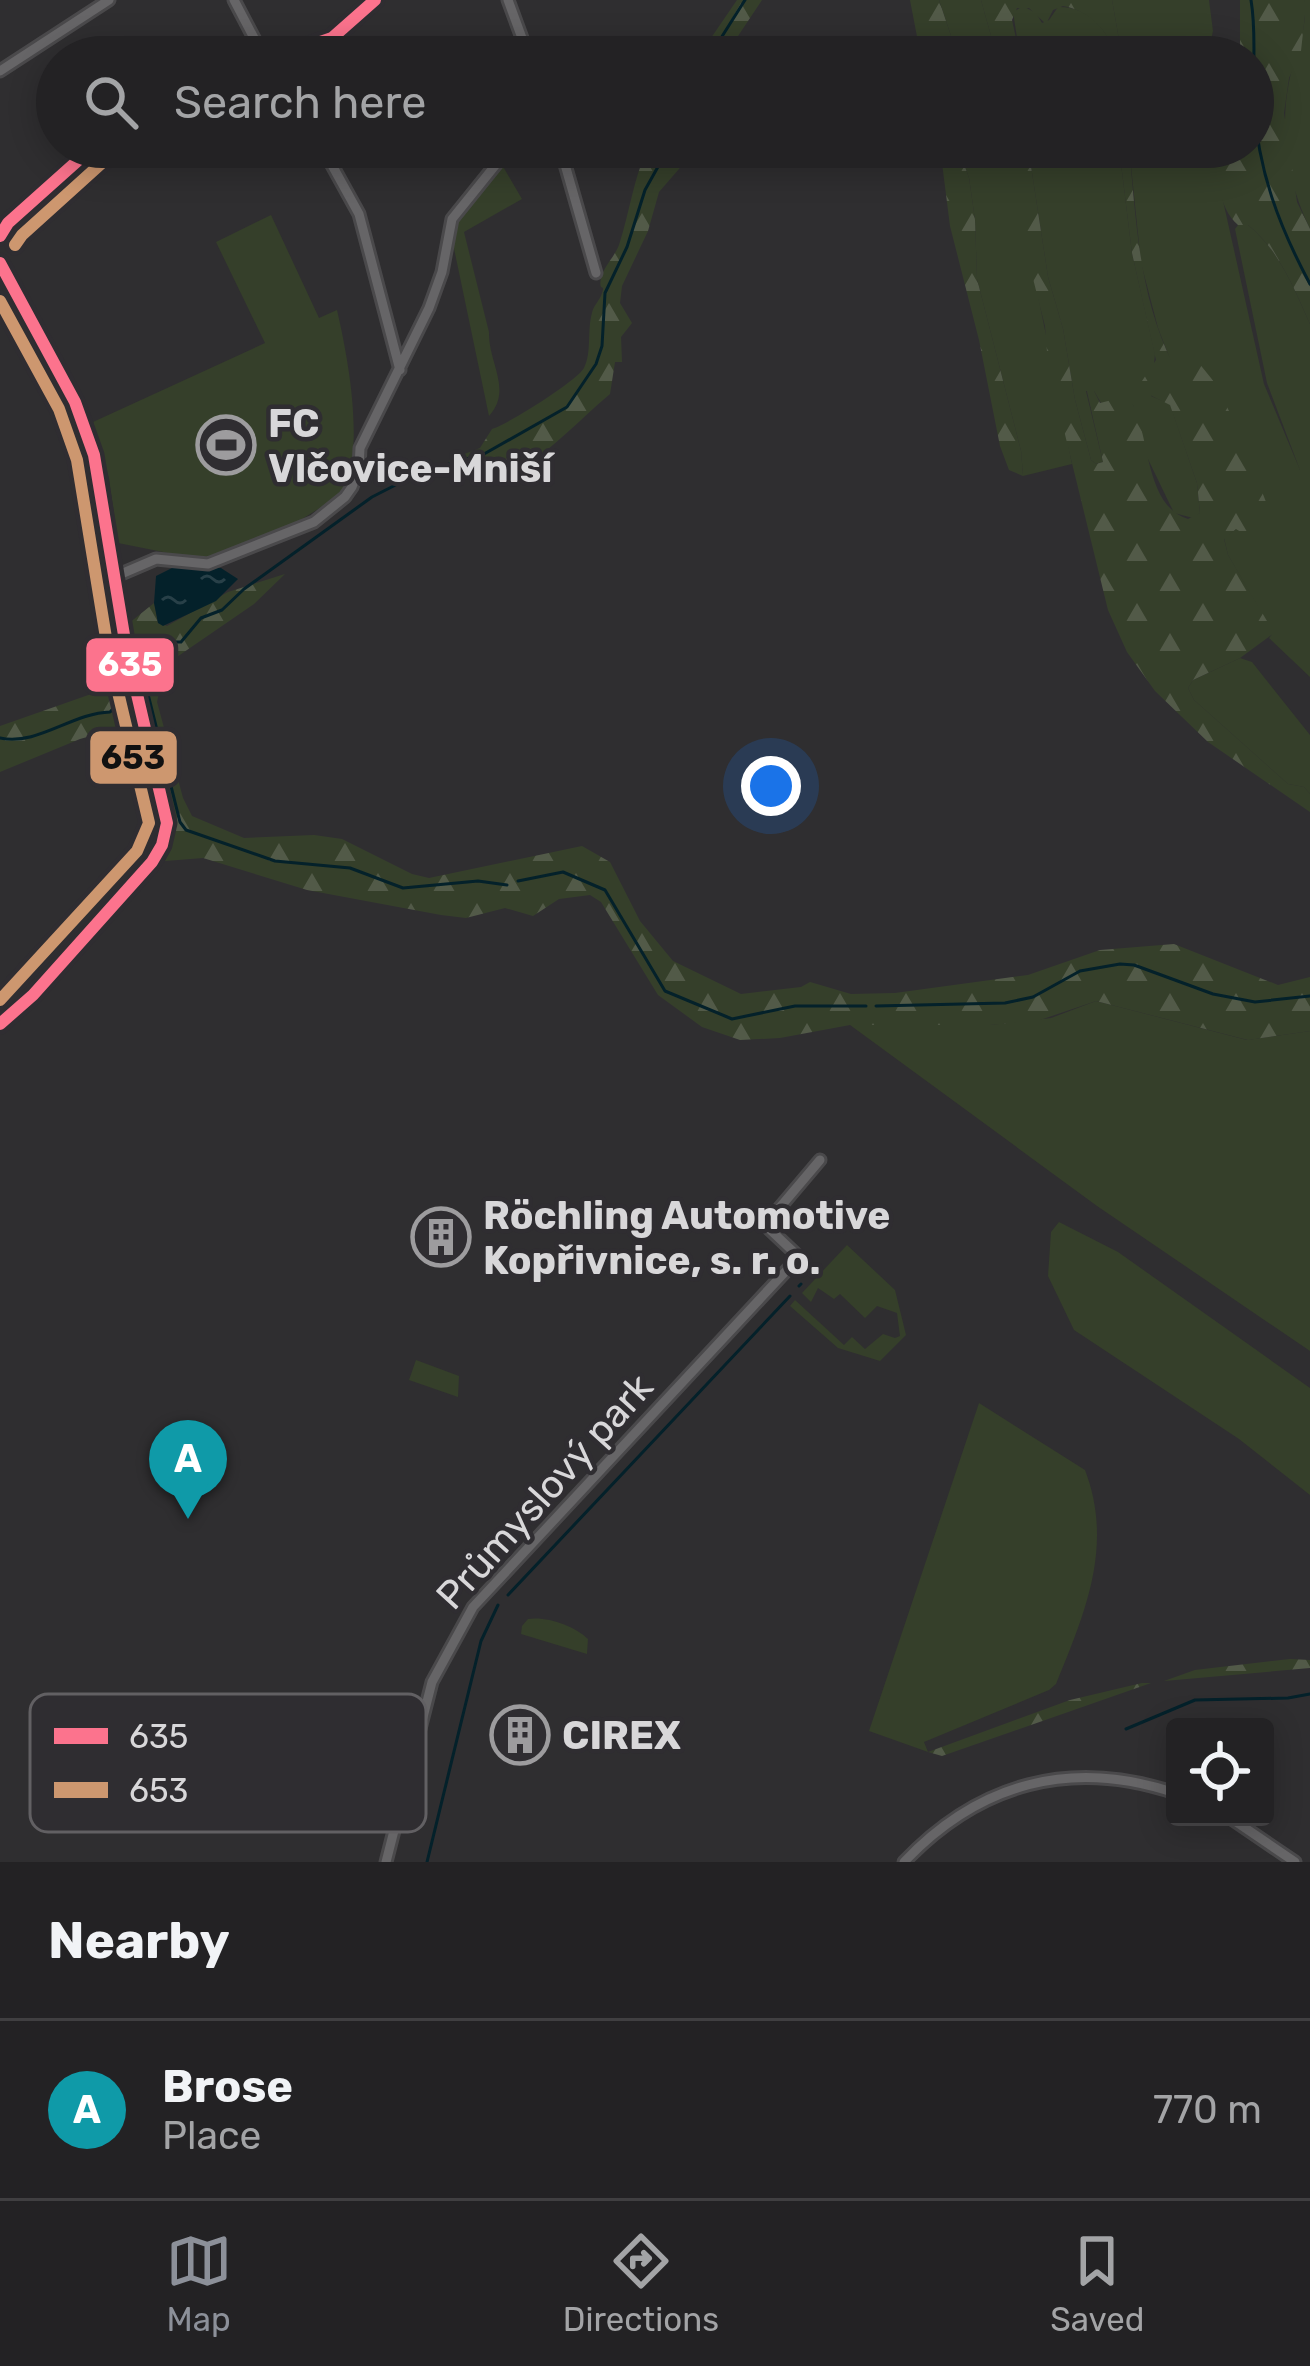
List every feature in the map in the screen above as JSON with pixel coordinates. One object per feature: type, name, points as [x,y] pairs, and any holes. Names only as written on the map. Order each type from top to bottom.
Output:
[{"type":"main road","points":[[334,36],[375,0]]},
{"type":"main road","points":[[0,236],[8,223],[70,168]]},
{"type":"main road","points":[[0,262],[86,430],[100,484],[126,647],[166,806],[165,835],[157,855],[32,995],[0,1024]]},
{"type":"street","points":[[54,36],[109,0]]},
{"type":"street","points":[[234,0],[253,36]]},
{"type":"street","points":[[508,0],[521,36]]},
{"type":"street","points":[[0,71],[36,48]]},
{"type":"street","points":[[334,168],[359,214],[400,370]]},
{"type":"street","points":[[114,577],[156,559],[208,564],[322,518],[352,487],[360,448],[439,282],[452,219],[493,168]]},
{"type":"street","points":[[566,168],[596,273]]},
{"type":"street","name":"Průmyslový park","points":[[426,1705],[432,1682],[464,1622],[497,1578],[693,1364],[799,1257],[765,1225],[820,1160]]},
{"type":"street","points":[[904,1862],[950,1819],[1031,1783],[1090,1777],[1166,1789]]},
{"type":"street","points":[[1242,1826],[1294,1862]]},
{"type":"street","name":"Průmyslový park","points":[[386,1862],[394,1832]]},
{"type":"green space","points":[[737,0],[762,0],[738,36],[712,36]]},
{"type":"green space","points":[[910,0],[939,0],[951,36],[917,36]]},
{"type":"green space","points":[[939,0],[981,0],[991,36],[951,36]]},
{"type":"green space","points":[[981,0],[1112,0],[1118,36],[1107,36],[1090,17],[1063,6],[1053,10],[1046,24],[1029,8],[1017,8],[1012,20],[1015,36],[991,36]]},
{"type":"green space","points":[[1112,0],[1209,0],[1212,36],[1118,36]]},
{"type":"green space","points":[[1240,0],[1304,0],[1301,51],[1289,78],[1284,113],[1297,202],[1310,229],[1310,324],[1269,246],[1248,225],[1238,225],[1231,218],[1222,199],[1215,168],[1274,168],[1274,36],[1240,36]]},
{"type":"green space","points":[[1304,0],[1310,0],[1310,229],[1291,176],[1285,138],[1286,101],[1303,33]]},
{"type":"green space","points":[[1023,6],[1042,23],[1058,7],[1069,8],[1087,15],[1107,36],[1017,36],[1013,12]]},
{"type":"green space","points":[[497,168],[504,168],[522,199],[464,232],[499,386],[489,416],[452,239],[455,221]]},
{"type":"green space","points":[[680,168],[659,192],[648,231],[622,286],[620,303],[632,323],[621,337],[622,362],[615,362],[610,394],[515,471],[499,477],[491,462],[450,472],[449,460],[480,448],[492,429],[540,402],[584,368],[592,313],[603,289],[601,278],[619,245],[639,171]]},
{"type":"green space","points":[[943,168],[965,168],[975,220],[977,279],[1021,451],[1023,476],[1009,470],[1000,446],[950,226]]},
{"type":"green space","points":[[965,168],[1012,168],[1072,464],[1023,476],[1021,451],[977,279]]},
{"type":"green space","points":[[1011,168],[1031,168],[1048,277],[1091,460],[1103,462],[1086,387],[1090,383],[1100,403],[1124,397],[1133,405],[1156,486],[1174,512],[1188,519],[1200,513],[1197,483],[1170,405],[1146,393],[1140,384],[1156,360],[1132,253],[1122,168],[1131,168],[1141,258],[1162,338],[1173,364],[1198,362],[1215,383],[1270,512],[1270,520],[1244,534],[1236,529],[1224,539],[1228,555],[1274,633],[1240,658],[1193,680],[1188,688],[1194,700],[1288,784],[1304,787],[1310,794],[1310,812],[1208,742],[1155,691],[1127,652],[1108,610],[1048,365],[1045,326]]},
{"type":"green space","points":[[1031,168],[1122,168],[1132,253],[1155,354],[1151,396],[1170,404],[1197,483],[1200,513],[1193,518],[1174,513],[1147,457],[1133,405],[1101,403],[1094,391],[1086,391],[1103,462],[1091,460],[1048,277]]},
{"type":"green space","points":[[1131,168],[1216,168],[1264,384],[1300,470],[1267,383],[1235,229],[1238,225],[1248,225],[1269,246],[1310,324],[1310,677],[1269,638],[1273,633],[1228,555],[1224,538],[1236,529],[1158,328],[1141,263]]},
{"type":"green space","name":"FC Vlčovice-Mniší","points":[[271,215],[319,318],[337,310],[354,427],[344,493],[294,524],[208,561],[118,543],[109,478],[93,422],[265,343],[216,242]]},
{"type":"green space","points":[[285,574],[254,604],[171,661],[163,673],[157,702],[192,816],[244,838],[314,835],[342,839],[429,878],[582,846],[610,862],[640,921],[673,961],[741,994],[810,982],[851,994],[895,993],[1028,975],[1100,950],[1174,944],[1278,985],[1310,977],[1310,1031],[1248,1040],[1096,1001],[1037,1021],[850,1025],[740,1040],[702,1027],[658,995],[601,902],[590,895],[559,899],[533,916],[505,908],[466,918],[307,890],[203,858],[165,861],[175,817],[128,624],[154,603],[158,623],[167,626],[228,592]]},
{"type":"green space","points":[[115,648],[138,739],[124,729],[118,736],[112,730],[0,772],[0,726],[97,692],[112,676]]},
{"type":"green space","points":[[1240,658],[1252,662],[1310,735],[1310,794],[1304,787],[1288,784],[1194,700],[1188,688],[1193,680]]},
{"type":"green space","points":[[1096,1001],[1247,1040],[1310,1031],[1310,1351],[1097,1206],[850,1025],[990,1025],[1051,1018]]},
{"type":"green space","points":[[1059,1222],[1118,1252],[1310,1388],[1310,1495],[1239,1439],[1074,1330],[1048,1276],[1051,1232]]},
{"type":"green space","points":[[847,1245],[895,1290],[906,1335],[880,1361],[838,1348],[790,1306],[795,1300],[844,1345],[852,1337],[865,1349],[883,1334],[900,1336],[897,1313],[877,1306],[865,1318],[840,1294],[834,1299],[818,1288],[811,1302],[802,1293]]},
{"type":"green space","points":[[416,1360],[459,1376],[458,1397],[409,1380]]},
{"type":"green space","points":[[979,1403],[1085,1470],[1097,1526],[1096,1552],[1086,1605],[1056,1684],[924,1742],[928,1752],[869,1731]]},
{"type":"green space","points":[[528,1619],[576,1630],[588,1639],[587,1654],[521,1634]]},
{"type":"green space","points":[[1310,1660],[1310,1668],[1164,1681],[1195,1670]]},
{"type":"green space","points":[[1151,1683],[942,1756],[928,1752],[1070,1700]]},
{"type":"water","points":[[172,568],[221,568],[238,579],[216,601],[163,626],[154,603],[156,576]]},
{"type":"waterway","points":[[722,36],[745,0]]},
{"type":"waterway","points":[[1251,0],[1254,36]]},
{"type":"waterway","points":[[138,683],[163,642],[181,642],[201,618],[222,610],[372,497],[419,473],[484,454],[567,407],[596,364],[602,346],[605,293],[657,168]]},
{"type":"waterway","points":[[1263,168],[1280,219],[1310,284]]},
{"type":"waterway","points":[[144,678],[180,822],[186,830],[275,861],[350,868],[403,888],[478,881],[507,885]]},
{"type":"waterway","points":[[0,738],[41,734],[110,712],[130,691]]},
{"type":"waterway","points":[[518,881],[563,872],[605,890],[665,991],[732,1019],[795,1006],[866,1006]]},
{"type":"waterway","points":[[876,1006],[1005,1003],[1033,997],[1080,971],[1120,964],[1213,994],[1255,1002],[1310,996]]},
{"type":"waterway","points":[[508,1595],[790,1296]]},
{"type":"waterway","points":[[427,1862],[481,1641],[498,1605]]},
{"type":"waterway","points":[[1126,1729],[1195,1700],[1310,1694]]},
{"type":"transit line","name":"635","points":[[334,36],[375,0]]},
{"type":"transit line","name":"635","points":[[0,236],[8,223],[70,168]]},
{"type":"transit line","name":"653","points":[[15,245],[96,168]]},
{"type":"transit line","name":"635","points":[[0,263],[75,402],[94,455],[126,647],[167,823],[152,862],[33,995],[0,1024]]},
{"type":"transit line","name":"653","points":[[0,301],[59,409],[77,460],[108,650],[149,823],[137,851],[0,1000]]},
{"type":"place","name":"FC Vlčovice-Mniší","points":[[226,445]]},
{"type":"place","name":"Röchling Automotive Kopřivnice, s. r. o.","points":[[441,1237]]},
{"type":"place","name":"Brose","points":[[188,1519]]},
{"type":"place","name":"CIREX","points":[[520,1735]]}]
